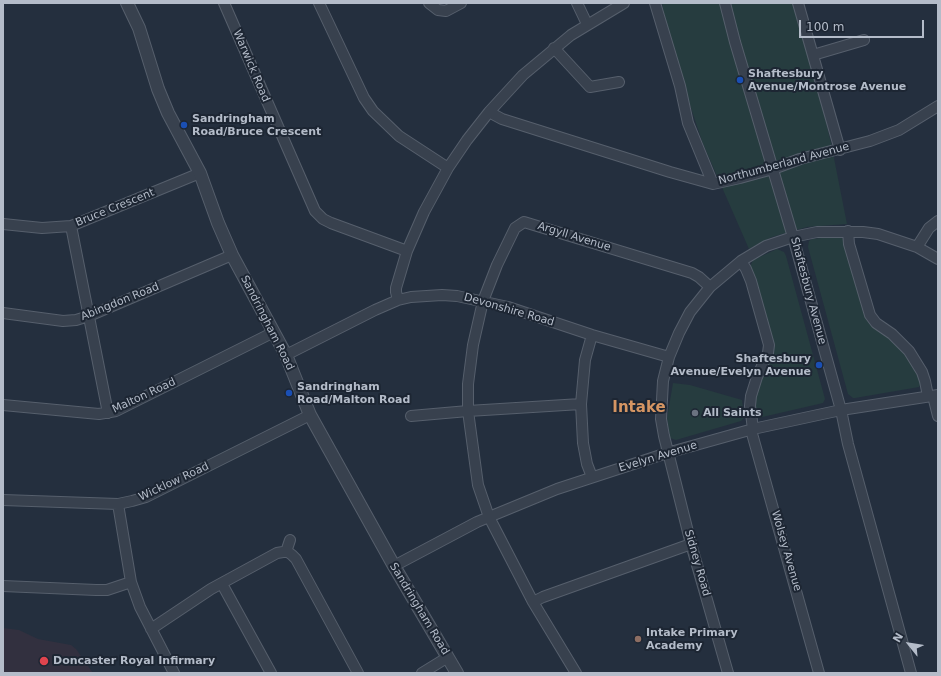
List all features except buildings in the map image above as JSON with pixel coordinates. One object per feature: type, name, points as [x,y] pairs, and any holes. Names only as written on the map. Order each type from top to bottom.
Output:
[{"type":"street","name":"Sandringham Road","points":[[127,3],[139,28],[158,89],[168,113],[200,173],[218,223],[232,255],[286,356],[310,415],[394,566],[456,673]]},
{"type":"street","name":"Warwick Road","points":[[224,3],[315,211],[323,219],[331,223],[407,251]]},
{"type":"street","points":[[319,3],[364,98],[373,111],[399,136],[448,168]]},
{"type":"street","points":[[429,3],[438,10],[446,11],[462,3]]},
{"type":"street","points":[[577,3],[588,24]]},
{"type":"street","points":[[398,300],[396,288],[407,251],[424,212],[448,168],[467,140],[489,112],[523,75],[554,48],[588,24],[624,3]]},
{"type":"street","points":[[655,3],[680,86],[688,123],[713,184]]},
{"type":"street","name":"Shaftesbury Avenue","points":[[725,3],[735,42],[793,237],[911,673]]},
{"type":"street","points":[[798,3],[840,150]]},
{"type":"street","points":[[813,55],[864,40]]},
{"type":"street","points":[[554,48],[590,87],[619,82]]},
{"type":"street","name":"Northumberland Avenue","points":[[489,112],[502,119],[713,184],[727,182],[773,169],[800,159],[840,150],[870,141],[899,130],[938,106]]},
{"type":"street","name":"Bruce Crescent","points":[[3,224],[42,228],[71,226],[200,173]]},
{"type":"street","points":[[917,247],[929,228],[938,221]]},
{"type":"street","name":"Argyll Avenue","points":[[576,673],[534,602],[489,517],[478,485],[468,411],[468,384],[473,345],[483,301],[497,265],[515,228],[524,222],[692,273],[710,287]]},
{"type":"street","points":[[71,226],[108,413]]},
{"type":"street","points":[[848,231],[849,244],[870,315],[876,323],[892,334],[909,351],[922,372],[933,396],[938,416]]},
{"type":"street","name":"Sidney Road","points":[[728,673],[691,544],[667,453],[661,419],[664,381],[669,357],[678,333],[690,312],[710,287],[741,260],[766,246],[793,237],[817,232],[848,231],[878,234],[917,247],[938,259]]},
{"type":"street","name":"Abingdon Road","points":[[3,313],[63,321],[76,320],[89,316],[232,255]]},
{"type":"street","name":"Wolsey Avenue","points":[[741,260],[751,281],[768,345],[768,353],[757,377],[751,396],[750,406],[752,430],[819,673]]},
{"type":"street","name":"Devonshire Road","points":[[286,356],[398,300],[411,297],[442,295],[483,301],[669,357]]},
{"type":"street","name":"Malton Road","points":[[3,405],[99,414],[108,413],[123,408],[274,332]]},
{"type":"street","points":[[592,334],[586,360],[581,404],[583,443],[587,464],[592,477]]},
{"type":"street","name":"Evelyn Avenue","points":[[394,566],[477,522],[557,488],[667,453],[752,430],[841,410],[933,396]]},
{"type":"street","points":[[411,416],[581,404]]},
{"type":"street","name":"Wicklow Road","points":[[3,500],[118,504],[146,497],[310,415]]},
{"type":"street","points":[[118,504],[132,582],[140,607],[174,673]]},
{"type":"street","points":[[286,552],[290,540]]},
{"type":"street","points":[[534,602],[543,597],[691,544]]},
{"type":"street","points":[[151,629],[222,584],[277,553],[286,552],[296,559],[358,673]]},
{"type":"street","points":[[3,586],[107,590],[132,582]]},
{"type":"street","points":[[222,584],[271,673]]},
{"type":"street","points":[[422,673],[448,657]]},
{"type":"shaded area","name":"Doncaster Royal Infirmary","points":[[3,628],[19,630],[38,639],[71,645],[76,649],[93,673],[3,673]]},
{"type":"green space","points":[[662,3],[794,3],[820,96],[847,224],[807,227],[772,237],[749,249],[703,144],[667,31]]},
{"type":"green space","points":[[839,236],[843,239],[845,244],[871,324],[902,349],[909,357],[921,382],[919,387],[855,398],[848,394],[808,247],[809,241],[812,239]]},
{"type":"green space","points":[[777,249],[784,252],[786,256],[825,399],[823,403],[758,418],[755,416],[753,400],[769,357],[750,267],[753,260]]},
{"type":"green space","points":[[673,383],[690,385],[742,400],[744,418],[741,421],[676,440],[670,438],[667,418]]},
{"type":"place","name":"Shaftesbury Avenue/Montrose Avenue","points":[[740,80]]},
{"type":"place","name":"Sandringham Road/Bruce Crescent","points":[[184,125]]},
{"type":"place","name":"Shaftesbury Avenue/Evelyn Avenue","points":[[819,365]]},
{"type":"place","name":"Sandringham Road/Malton Road","points":[[289,393]]},
{"type":"place","name":"All Saints","points":[[695,413]]},
{"type":"place","name":"Intake Primary Academy","points":[[638,639]]},
{"type":"place","name":"Doncaster Royal Infirmary","points":[[44,661]]},
{"type":"district","name":"Intake","points":[[639,408]]}]
